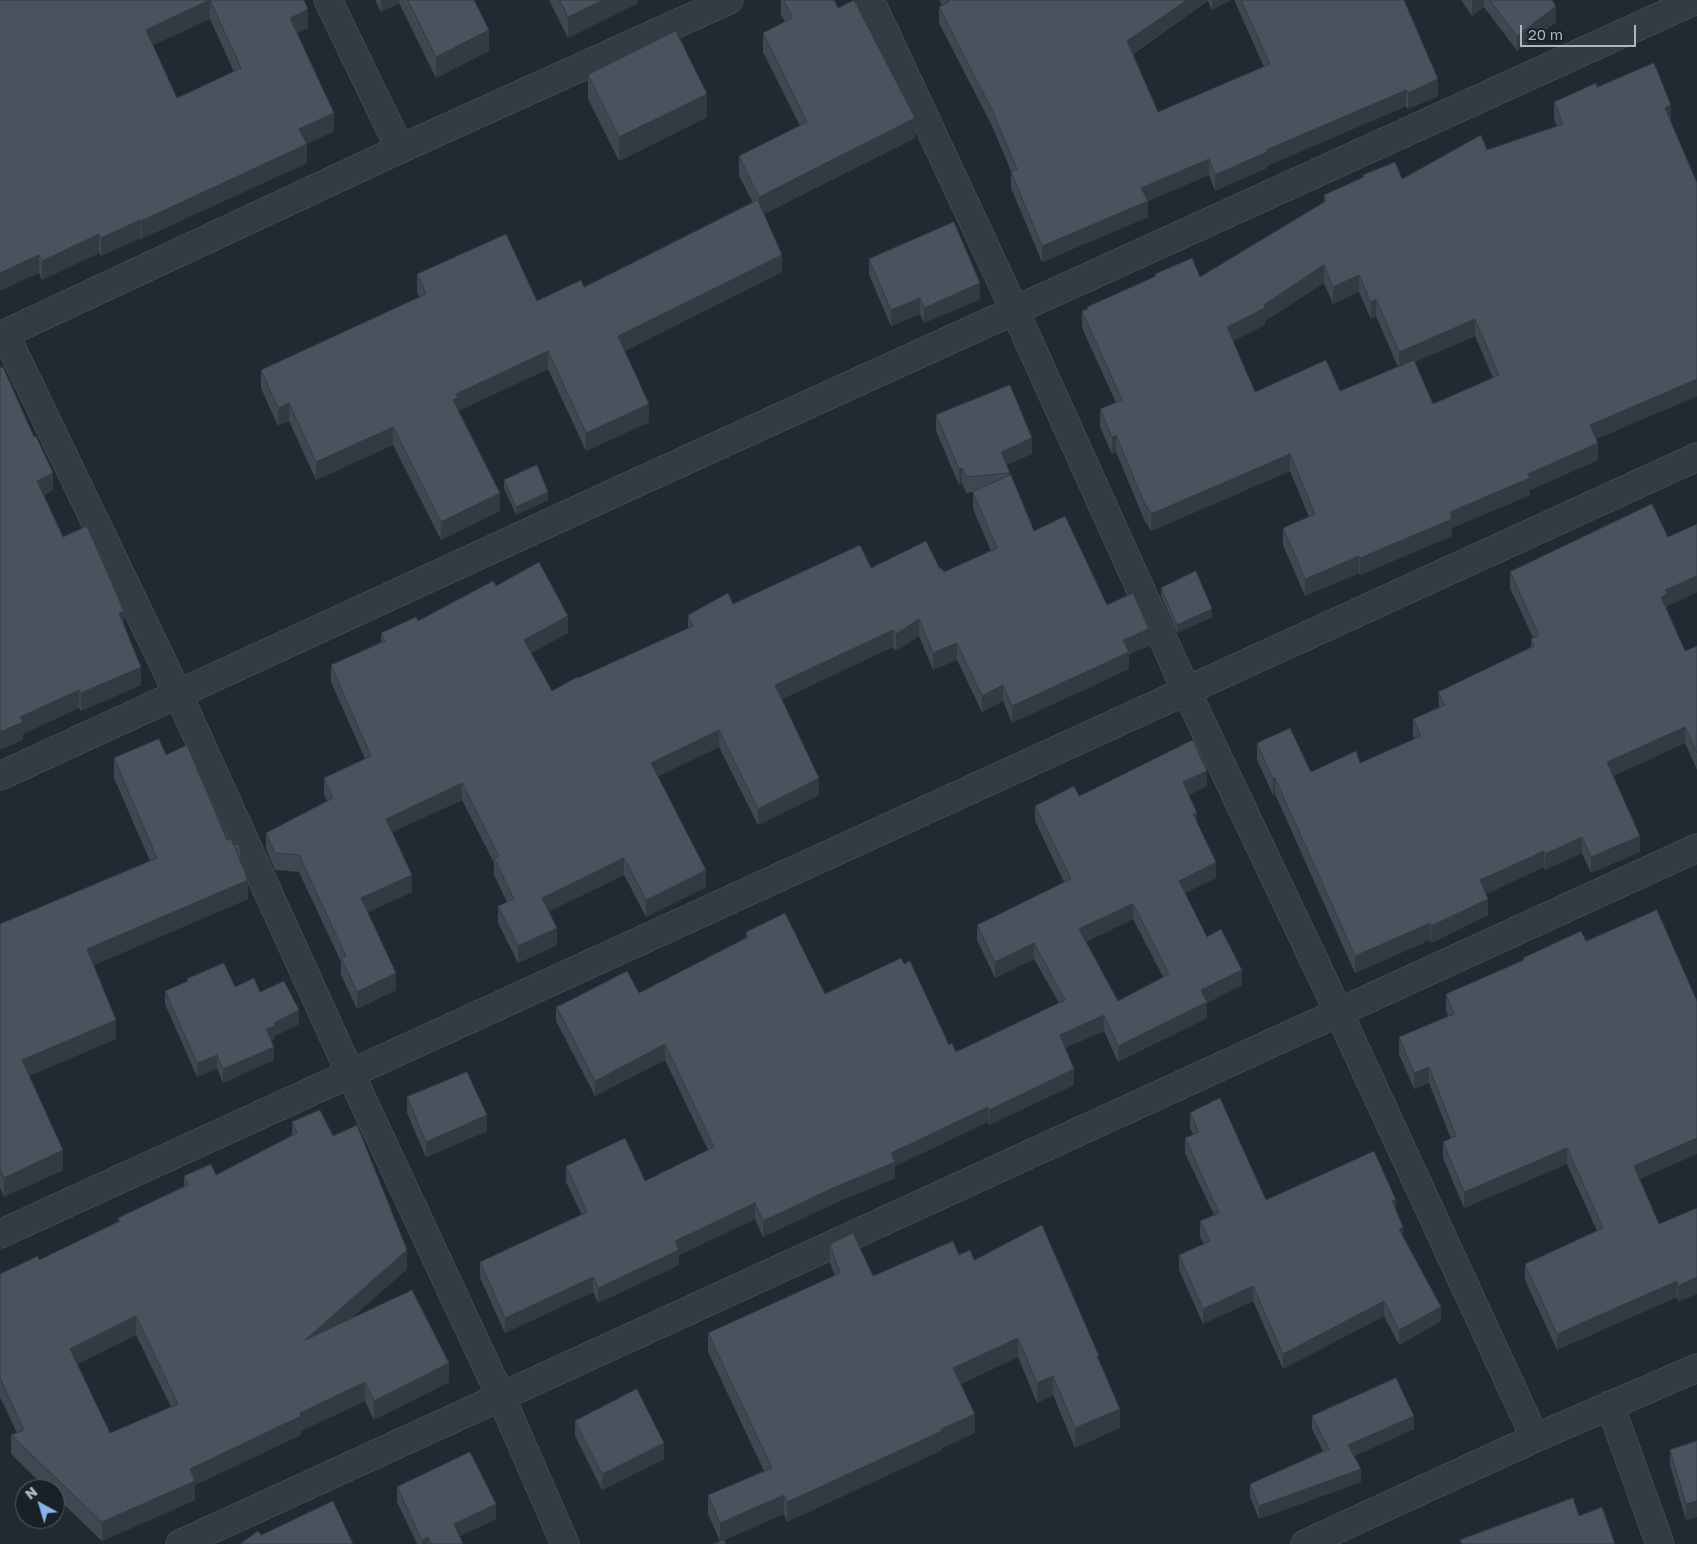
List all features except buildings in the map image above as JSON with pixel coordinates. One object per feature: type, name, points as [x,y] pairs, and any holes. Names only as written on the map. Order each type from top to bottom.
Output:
[{"type":"street","points":[[328,0],[400,148]]},
{"type":"street","points":[[565,1544],[501,1397],[350,1073],[178,694],[2,335],[400,148],[729,0]]},
{"type":"street","points":[[870,0],[1016,311],[1186,690],[1340,1013],[1535,1438]]},
{"type":"street","points":[[0,776],[627,486],[1016,311],[1696,0]]},
{"type":"street","points":[[0,1234],[1697,457]]},
{"type":"street","points":[[180,1544],[1697,848]]},
{"type":"street","points":[[1305,1544],[1535,1438],[1697,1368]]},
{"type":"street","points":[[1610,1405],[1660,1544]]}]
